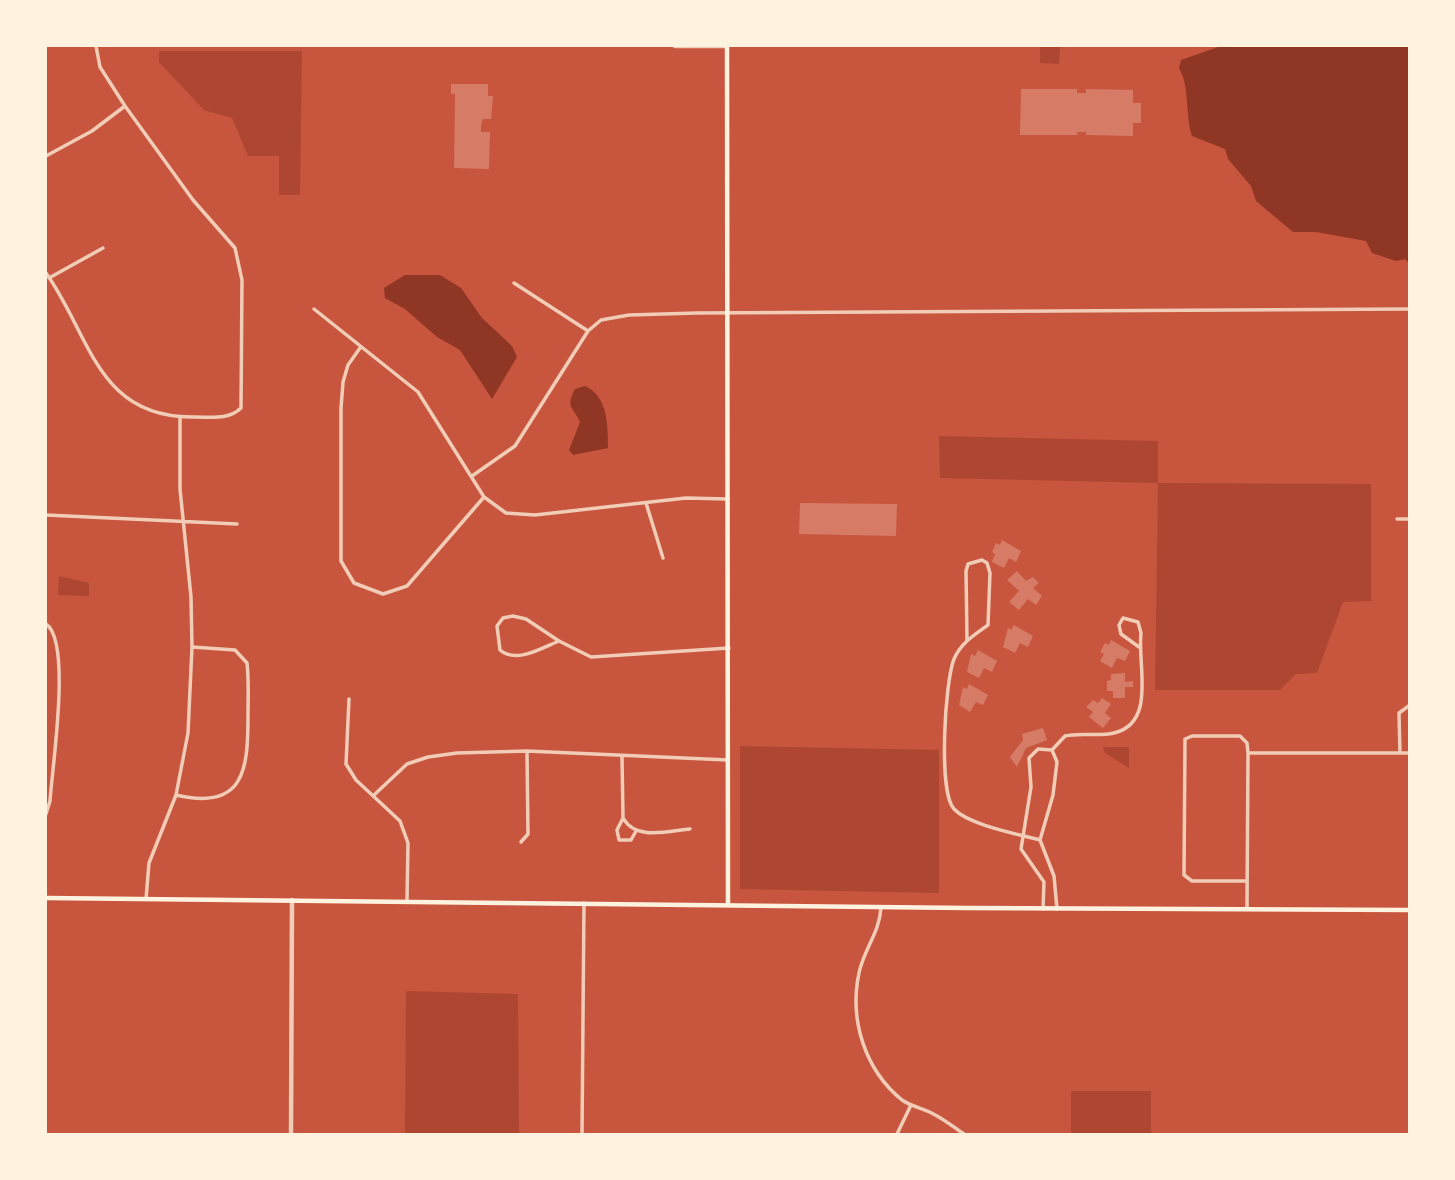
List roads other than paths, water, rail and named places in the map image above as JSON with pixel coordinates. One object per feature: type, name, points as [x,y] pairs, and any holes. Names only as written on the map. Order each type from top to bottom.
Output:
[{"type":"main road","points":[[727,46],[728,905]]},
{"type":"main road","points":[[46,898],[1043,909],[1409,910]]},
{"type":"street","points":[[46,273],[103,377],[121,395],[140,406],[180,417],[234,415],[241,408],[242,280],[235,248],[193,200],[125,106],[100,67],[96,46]]},
{"type":"street","points":[[676,46],[727,46]]},
{"type":"street","points":[[46,156],[92,131],[125,106]]},
{"type":"street","points":[[49,278],[103,248]]},
{"type":"street","points":[[514,283],[587,331]]},
{"type":"street","points":[[314,309],[418,392],[484,497],[506,513],[516,515],[686,498],[728,499]]},
{"type":"street","points":[[472,476],[506,454],[526,432],[587,331],[610,316],[1409,309]]},
{"type":"street","points":[[360,347],[348,365],[343,382],[341,561],[354,583],[365,590],[393,593],[417,576],[484,497]]},
{"type":"street","points":[[146,899],[149,863],[176,795],[188,733],[192,647],[180,489],[180,417]]},
{"type":"street","points":[[646,502],[663,558]]},
{"type":"street","points":[[46,515],[237,524]]},
{"type":"street","points":[[1398,519],[1409,519]]},
{"type":"street","points":[[967,641],[966,570],[968,564],[982,560],[987,563],[990,573],[988,625],[967,641],[953,661],[943,771],[946,793],[954,809],[966,818],[1040,841]]},
{"type":"street","points":[[559,641],[512,656],[500,650],[498,626],[503,618],[513,616],[526,619],[559,641],[591,657],[729,648]]},
{"type":"street","points":[[1052,750],[1065,736],[1112,734],[1131,724],[1141,704],[1140,626],[1133,618],[1123,618],[1119,625],[1121,634],[1139,647]]},
{"type":"street","points":[[46,814],[50,801],[59,695],[57,642],[47,624]]},
{"type":"street","points":[[176,795],[194,799],[225,793],[235,786],[247,764],[247,663],[235,650],[192,647]]},
{"type":"street","points":[[349,699],[345,740],[346,764],[356,780],[400,821],[408,843],[407,901]]},
{"type":"street","points":[[1400,753],[1399,713],[1409,705]]},
{"type":"street","points":[[1247,881],[1192,881],[1184,877],[1183,743],[1192,736],[1240,736],[1247,743],[1248,753],[1247,909]]},
{"type":"street","points":[[1043,909],[1044,882],[1022,852],[1031,787],[1029,758],[1038,749],[1052,750]]},
{"type":"street","points":[[1052,750],[1057,762],[1053,794],[1040,841],[1054,876],[1057,909]]},
{"type":"street","points":[[374,796],[396,772],[416,760],[457,753],[527,751],[729,761]]},
{"type":"street","points":[[521,842],[528,834],[527,751]]},
{"type":"street","points":[[1248,753],[1409,753]]},
{"type":"street","points":[[622,757],[623,818],[617,830],[619,840],[631,840],[636,831]]},
{"type":"street","points":[[623,818],[636,831],[690,829]]},
{"type":"street","points":[[291,1135],[292,900]]},
{"type":"street","points":[[582,1135],[584,903]]},
{"type":"street","points":[[881,907],[878,929],[861,963],[858,979],[859,1025],[867,1059],[878,1076],[911,1104],[937,1115],[964,1135]]},
{"type":"street","points":[[897,1135],[911,1104]]}]
